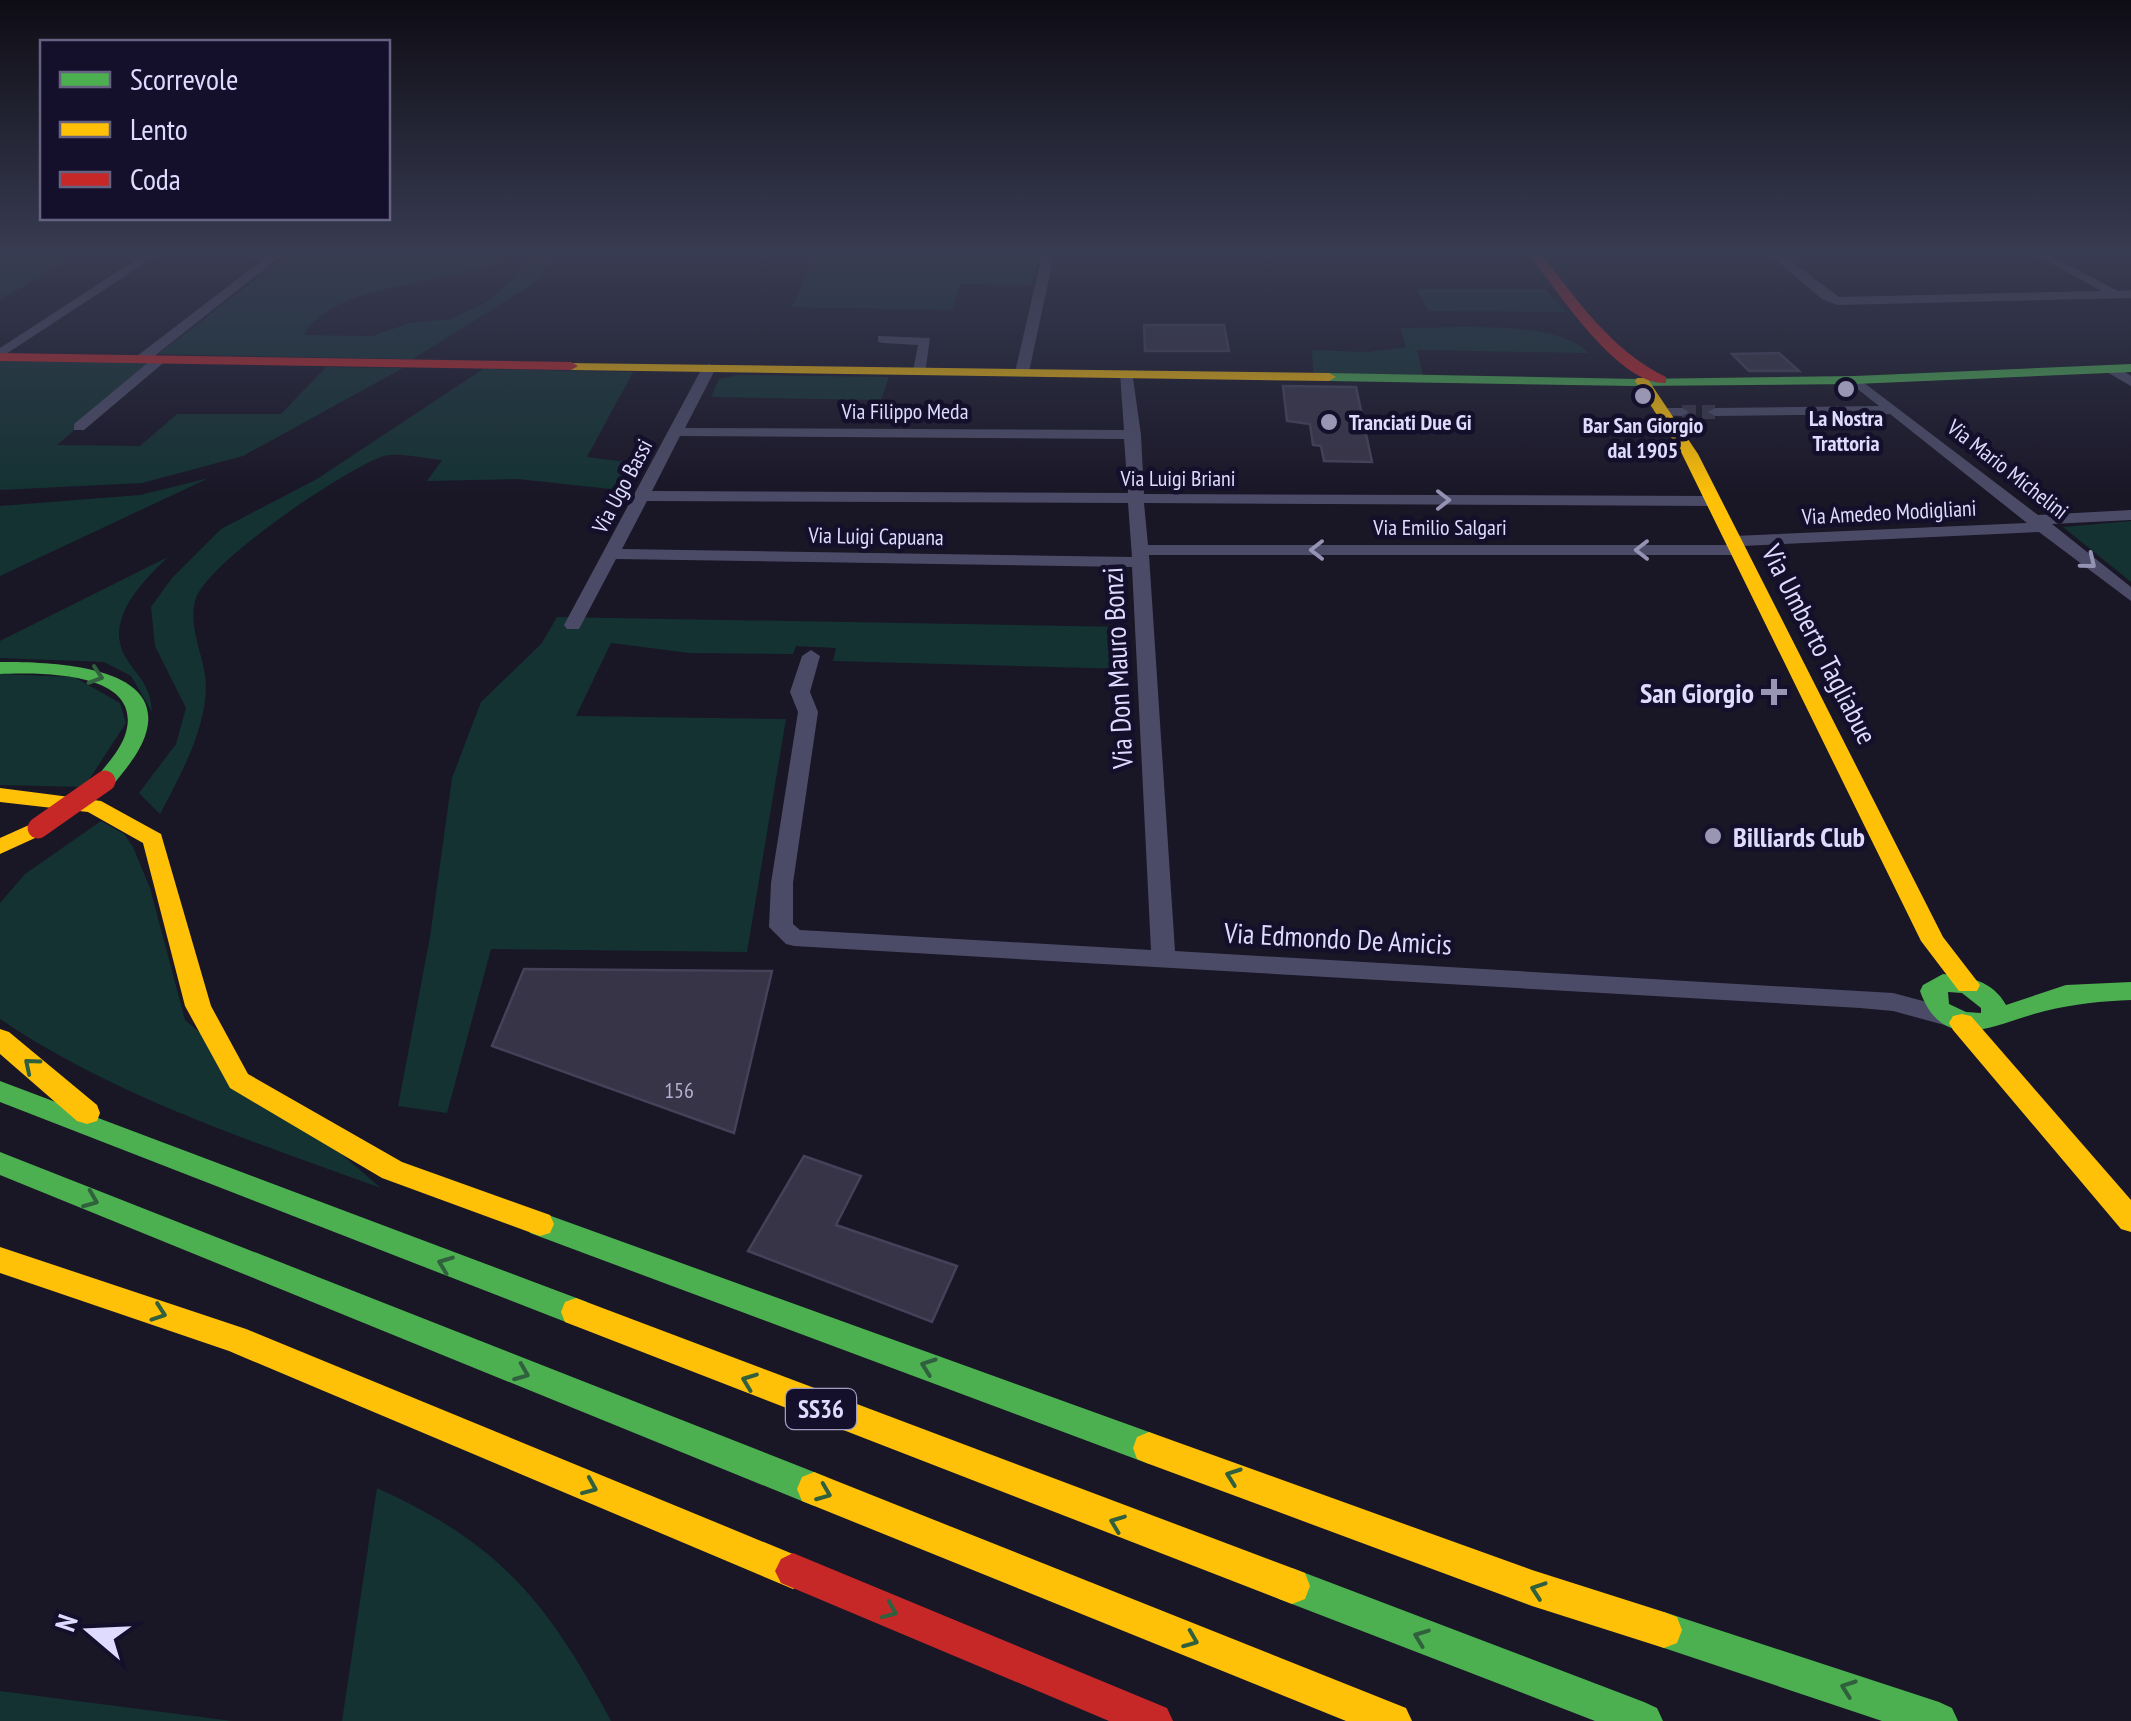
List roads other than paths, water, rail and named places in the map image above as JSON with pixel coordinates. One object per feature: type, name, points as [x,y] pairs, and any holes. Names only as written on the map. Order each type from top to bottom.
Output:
[{"type":"main road","name":"Via Umberto Tagliabue","points":[[1602,335],[1630,375],[1674,412],[1714,501],[1933,941],[1972,988],[1993,1004],[1991,1021]]},
{"type":"main road","points":[[0,355],[1127,374],[1630,375],[1674,381],[1855,380],[2120,368]]},
{"type":"main road","points":[[0,668],[75,670],[105,677],[127,691],[138,709],[140,729],[129,755],[105,781],[38,828],[0,847]]},
{"type":"main road","points":[[0,795],[43,796],[92,806],[153,839],[198,1006],[239,1081],[392,1170],[1532,1588],[1828,1681],[1940,1721]]},
{"type":"main road","name":"Via Umberto Tagliabue","points":[[1933,941],[1934,988]]},
{"type":"main road","points":[[2131,991],[2086,994],[1934,988],[1939,1010],[1957,1020],[2011,1074],[2131,1220]]},
{"type":"main road","points":[[1957,1020],[1991,1021],[2034,1004],[2086,994]]},
{"type":"main road","points":[[1991,1021],[2011,1074]]},
{"type":"main road","points":[[0,1039],[114,1136]]},
{"type":"main road","name":"SS36","points":[[0,1091],[1644,1721]]},
{"type":"main road","points":[[0,1164],[1392,1721]]},
{"type":"main road","points":[[0,1260],[235,1339],[1154,1721]]},
{"type":"street","points":[[0,355],[30,335]]},
{"type":"street","points":[[79,426],[180,335]]},
{"type":"street","points":[[1022,372],[1030,335]]},
{"type":"street","points":[[883,339],[925,341],[920,371]]},
{"type":"street","name":"Via Ugo Bassi","points":[[573,624],[708,368]]},
{"type":"street","points":[[2120,368],[2131,382]]},
{"type":"street","name":"Via Don Mauro Bonzi","points":[[1127,374],[1134,436],[1162,958]]},
{"type":"street","name":"Via Mario Michelini","points":[[1855,380],[2131,596]]},
{"type":"street","points":[[1715,412],[1893,410]]},
{"type":"street","name":"Via Filippo Meda","points":[[676,432],[1134,436]]},
{"type":"street","name":"Via Luigi Briani","points":[[642,496],[1714,501]]},
{"type":"street","name":"Via Amedeo Modigliani","points":[[1737,545],[2131,515]]},
{"type":"street","name":"Via Emilio Salgari","points":[[1141,556],[1737,545]]},
{"type":"street","name":"Via Luigi Capuana","points":[[611,554],[1141,556]]},
{"type":"street","name":"Via Edmondo De Amicis","points":[[811,656],[800,692],[808,712],[782,883],[782,927],[794,938],[1878,1000],[1957,1020]]},
{"type":"street","name":"Via Edmondo De Amicis","points":[[1878,1000],[1934,988]]},
{"type":"tunnel","points":[[1682,412],[1715,412]]},
{"type":"place","name":"La Nostra Trattoria","points":[[1846,389]]},
{"type":"place","name":"Bar San Giorgio dal 1905","points":[[1643,396]]},
{"type":"place","name":"Tranciati Due Gi","points":[[1329,422]]},
{"type":"place","name":"San Giorgio","points":[[1774,692]]},
{"type":"place","name":"Billiards Club","points":[[1713,836]]}]
